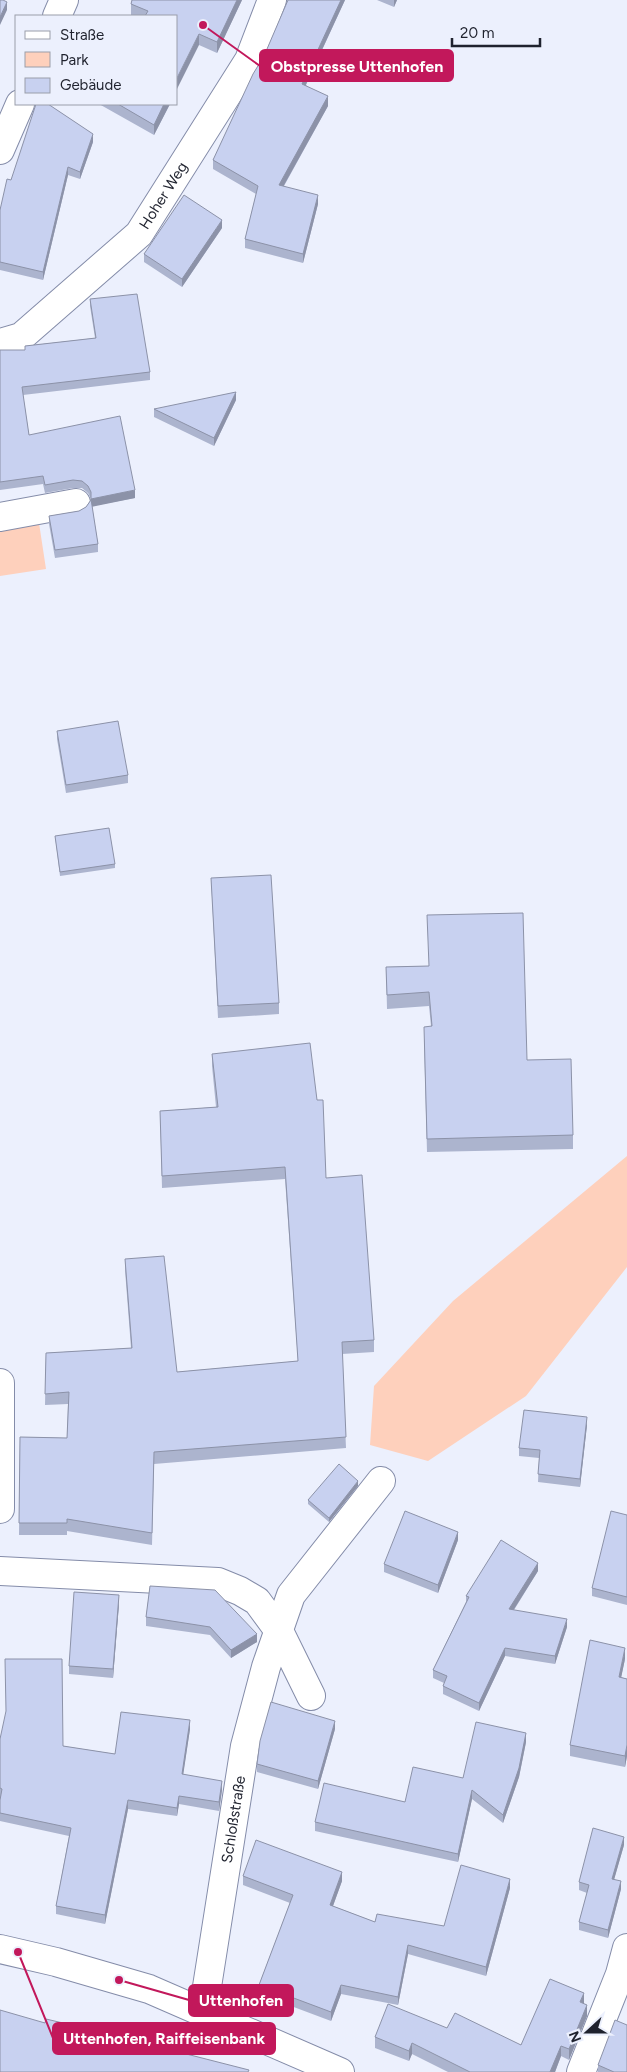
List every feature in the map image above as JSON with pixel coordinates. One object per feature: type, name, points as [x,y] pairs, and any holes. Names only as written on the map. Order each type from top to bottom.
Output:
[{"type":"street","points":[[57,15],[64,0]]},
{"type":"street","name":"Hoher Weg","points":[[0,343],[21,337],[139,234],[249,60],[272,0]]},
{"type":"street","points":[[0,150],[20,105]]},
{"type":"street","points":[[0,517],[76,503]]},
{"type":"street","points":[[0,1383],[0,1509]]},
{"type":"street","name":"Schloßstraße","points":[[203,2012],[245,1746],[266,1668],[291,1595],[381,1481]]},
{"type":"street","points":[[0,1571],[218,1582],[240,1591],[257,1601],[279,1631],[311,1696]]},
{"type":"street","points":[[581,2072],[620,1974],[627,1948]]},
{"type":"street","points":[[0,1950],[18,1952],[148,1989],[340,2072]]},
{"type":"green space","points":[[39,523],[46,569],[0,576],[0,529]]},
{"type":"green space","points":[[627,1156],[627,1267],[526,1396],[428,1461],[370,1445],[374,1386],[453,1301]]},
{"type":"building","points":[[0,0],[7,2],[0,17]]},
{"type":"building","points":[[132,0],[237,0],[217,42],[199,34],[178,76],[178,15],[146,15],[148,11],[131,4]]},
{"type":"building","points":[[288,0],[341,0],[302,84],[328,96],[279,185],[318,195],[303,254],[245,239],[258,186],[213,160],[253,74],[264,56]]},
{"type":"building","points":[[36,105],[50,105],[93,134],[80,172],[68,167],[43,272],[0,262],[0,210],[7,179],[11,180]]},
{"type":"building","points":[[120,105],[164,105],[154,125]]},
{"type":"building","points":[[184,195],[222,220],[182,279],[144,254]]},
{"type":"building","points":[[137,294],[150,372],[22,387],[29,435],[120,416],[135,490],[91,499],[91,492],[88,486],[82,481],[73,480],[45,485],[43,476],[0,482],[0,350],[25,350],[25,346],[96,338],[90,299]]},
{"type":"building","points":[[236,392],[214,438],[154,409]]},
{"type":"building","points":[[91,499],[98,544],[55,550],[49,516],[79,511],[86,507]]},
{"type":"building","points":[[118,721],[128,775],[66,785],[57,731]]},
{"type":"building","points":[[109,828],[115,864],[60,872],[55,836]]},
{"type":"building","points":[[271,875],[279,1003],[218,1006],[211,878]]},
{"type":"building","points":[[523,913],[527,1060],[571,1059],[573,1135],[427,1139],[424,1027],[432,1026],[429,992],[387,995],[386,967],[429,966],[427,915]]},
{"type":"building","points":[[310,1043],[317,1100],[323,1100],[326,1178],[362,1175],[374,1340],[342,1342],[346,1437],[154,1452],[152,1533],[67,1519],[67,1523],[19,1523],[20,1437],[67,1438],[69,1392],[45,1394],[46,1353],[132,1348],[125,1259],[164,1256],[177,1372],[298,1361],[285,1167],[162,1176],[160,1111],[218,1107],[212,1054]]},
{"type":"building","points":[[524,1410],[587,1417],[580,1479],[538,1474],[540,1450],[519,1448]]},
{"type":"building","points":[[339,1464],[358,1481],[329,1518],[308,1500]]},
{"type":"building","points":[[405,1511],[458,1532],[438,1585],[384,1564]]},
{"type":"building","points":[[611,1511],[627,1515],[627,1597],[592,1588]]},
{"type":"building","points":[[501,1540],[538,1563],[509,1609],[567,1619],[555,1656],[505,1648],[479,1703],[443,1686],[447,1676],[433,1670],[469,1597],[466,1596]]},
{"type":"building","points":[[150,1586],[215,1590],[257,1634],[231,1650],[210,1627],[146,1617]]},
{"type":"building","points":[[74,1592],[119,1595],[113,1669],[69,1666]]},
{"type":"building","points":[[590,1640],[625,1648],[619,1677],[627,1679],[627,1745],[625,1756],[570,1745]]},
{"type":"building","points":[[5,1659],[62,1659],[63,1746],[115,1754],[121,1712],[190,1720],[182,1774],[222,1781],[219,1802],[179,1796],[177,1808],[128,1800],[105,1915],[56,1906],[71,1828],[0,1813],[2,1789],[0,1788],[0,1739],[6,1711]]},
{"type":"building","points":[[271,1702],[335,1721],[318,1781],[257,1764],[260,1741]]},
{"type":"building","points":[[476,1722],[526,1733],[519,1768],[503,1815],[472,1790],[458,1854],[315,1822],[324,1783],[405,1802],[413,1767],[463,1778]]},
{"type":"building","points":[[593,1828],[624,1837],[612,1879],[621,1881],[608,1930],[579,1922],[589,1885],[579,1882]]},
{"type":"building","points":[[256,1840],[342,1872],[330,1905],[375,1922],[377,1914],[444,1926],[461,1865],[510,1879],[486,1967],[408,1945],[398,1997],[341,1985],[331,2012],[259,1985],[293,1895],[243,1876]]},
{"type":"building","points":[[550,1979],[584,1993],[580,2002],[587,2005],[569,2049],[561,2046],[550,2072],[470,2072],[412,2043],[409,2051],[375,2037],[388,2004],[447,2028],[455,2013],[521,2045]]},
{"type":"building","points":[[0,2010],[45,2023],[46,2019],[97,2031],[96,2037],[154,2051],[155,2046],[249,2070],[248,2072],[0,2072]]},
{"type":"building","points":[[615,2020],[627,2025],[627,2072],[614,2072],[598,2065]]},
{"type":"place","name":"Obstpresse Uttenhofen","points":[[203,25]]},
{"type":"place","name":"Uttenhofen, Raiffeisenbank","points":[[18,1952]]},
{"type":"place","name":"Uttenhofen","points":[[119,1980]]}]
